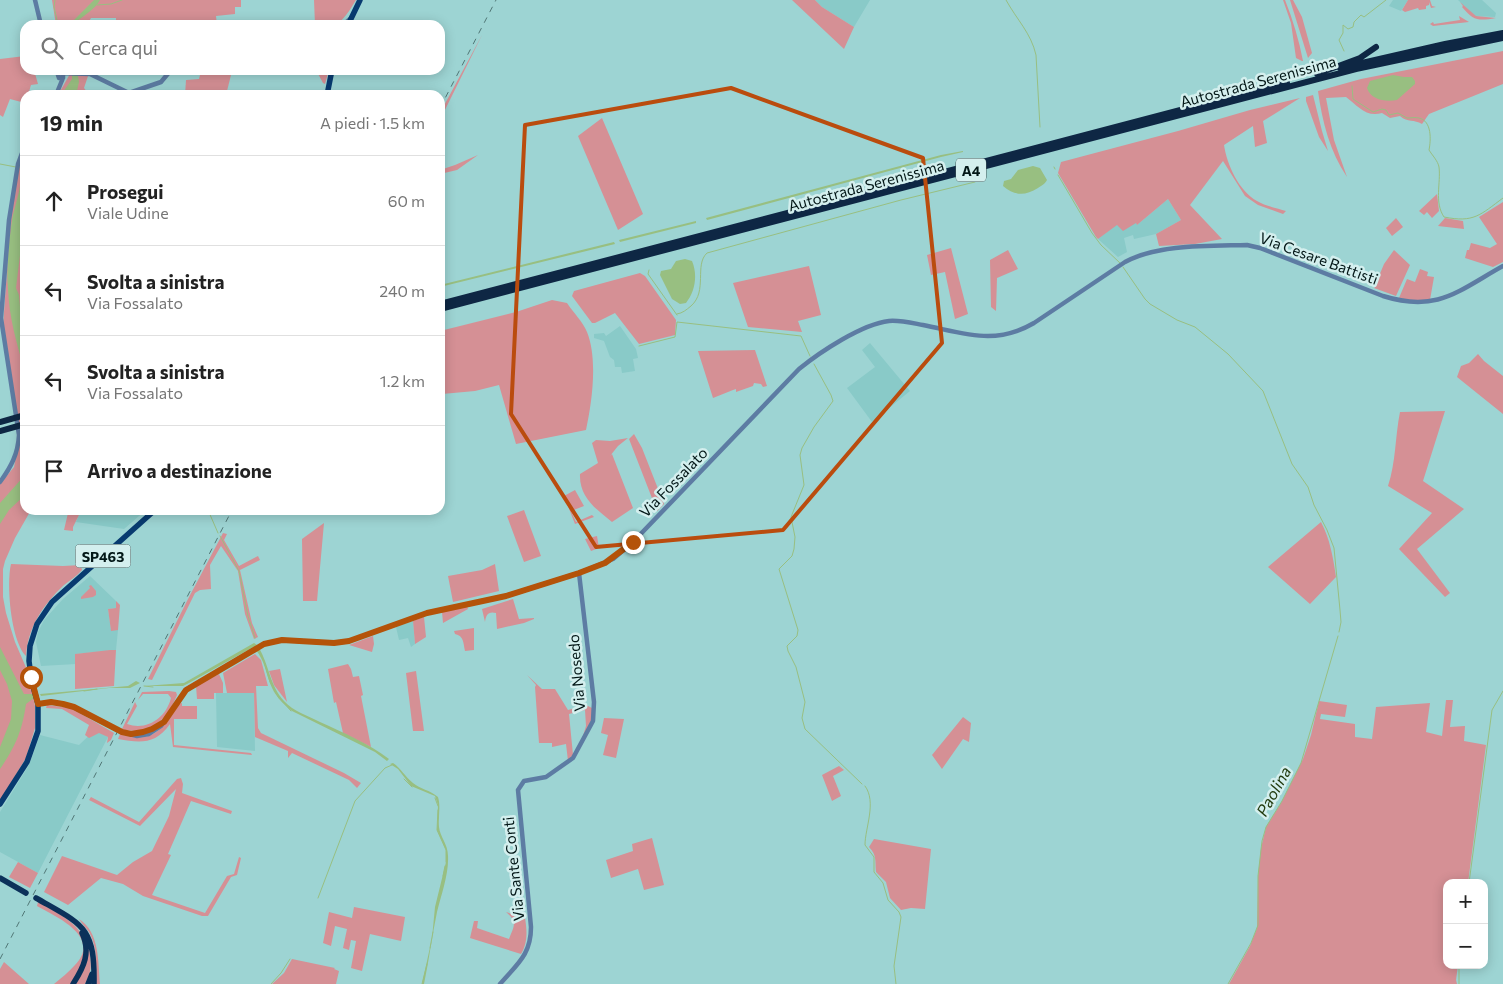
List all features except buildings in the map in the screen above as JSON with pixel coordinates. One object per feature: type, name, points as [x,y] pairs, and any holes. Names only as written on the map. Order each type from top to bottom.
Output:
[{"type":"highway","name":"Autostrada Serenissima","points":[[445,303],[1317,74],[1394,55],[1503,33]]},
{"type":"highway","name":"Autostrada Serenissima","points":[[445,308],[1356,68],[1503,38]]},
{"type":"highway","points":[[1317,74],[1354,61],[1376,47]]},
{"type":"highway","points":[[2,421],[20,416]]},
{"type":"highway","points":[[0,431],[20,425]]},
{"type":"highway","points":[[0,878],[26,893]]},
{"type":"highway","points":[[36,898],[76,922],[86,932],[91,941],[94,960],[94,984]]},
{"type":"highway","points":[[63,914],[78,926],[87,945],[86,960],[73,984]]},
{"type":"highway","points":[[88,984],[94,960]]},
{"type":"main road","points":[[351,18],[360,0]]},
{"type":"main road","points":[[328,90],[331,75]]},
{"type":"main road","name":"SP463","points":[[0,804],[27,762],[38,731],[38,704],[32,683],[29,661],[33,634],[42,615],[52,602],[148,515]]},
{"type":"street","points":[[35,0],[40,20]]},
{"type":"street","points":[[58,90],[60,75]]},
{"type":"street","points":[[92,75],[123,90]]},
{"type":"street","points":[[138,90],[161,82],[167,75]]},
{"type":"street","points":[[0,482],[14,461],[19,445],[19,434],[1,318],[9,220],[20,161]]},
{"type":"street","name":"Via Cesare Battisti","points":[[1065,302],[1138,255],[1158,250],[1247,245],[1260,248],[1383,296],[1411,302],[1430,302],[1447,298],[1503,266]]},
{"type":"street","name":"Via Fossalato","points":[[38,704],[51,702],[74,707],[122,732],[137,736],[149,734],[156,731],[164,722],[186,690],[271,642],[282,640],[334,643],[349,641],[427,613],[506,596],[605,563],[633,542],[799,369],[813,358],[856,332],[873,324],[892,321],[981,335],[1003,336],[1022,330],[1065,302]]},
{"type":"street","name":"Via Nosedo","points":[[518,790],[524,781],[546,777],[574,758],[593,721],[594,702],[579,573]]},
{"type":"street","name":"Via Sante Conti","points":[[500,984],[522,958],[530,945],[532,927],[518,790]]},
{"type":"highlighted area","points":[[731,88],[923,158],[942,343],[783,530],[596,547],[511,414],[525,125]]},
{"type":"shaded area","points":[[52,0],[241,0],[241,7],[235,7],[235,14],[216,16],[216,20],[116,20],[116,18],[91,18],[90,20],[55,20]]},
{"type":"shaded area","points":[[94,0],[100,0],[88,13],[79,20],[74,20]]},
{"type":"shaded area","points":[[314,0],[356,0],[341,20],[315,20]]},
{"type":"shaded area","points":[[792,0],[815,0],[822,7],[854,27],[844,49]]},
{"type":"shaded area","points":[[815,0],[870,0],[854,27],[822,7]]},
{"type":"shaded area","points":[[1283,0],[1285,0],[1293,23],[1303,61],[1296,58],[1291,23]]},
{"type":"shaded area","points":[[1290,0],[1293,0],[1302,17],[1312,53],[1308,58]]},
{"type":"shaded area","points":[[1393,0],[1408,0],[1401,11],[1389,6]]},
{"type":"shaded area","points":[[1408,0],[1430,0],[1432,6],[1436,7],[1431,8],[1429,2],[1426,9],[1419,10],[1418,8],[1405,12],[1402,10]]},
{"type":"shaded area","points":[[1458,0],[1482,0],[1496,13],[1495,17],[1475,16]]},
{"type":"shaded area","points":[[1460,2],[1476,16],[1496,18],[1477,19],[1462,7]]},
{"type":"shaded area","points":[[1459,16],[1469,22],[1433,26],[1430,24],[1433,22],[1434,24],[1460,20]]},
{"type":"shaded area","points":[[482,35],[445,110],[445,104]]},
{"type":"shaded area","points":[[1503,51],[1503,84],[1429,114],[1422,124],[1406,120],[1400,116],[1390,118],[1382,113],[1371,114],[1358,107],[1346,97],[1326,98],[1334,140],[1347,177],[1336,157],[1328,136],[1318,91],[1361,79]]},
{"type":"shaded area","points":[[20,57],[20,75],[35,75],[38,84],[31,85],[30,90],[20,90],[20,102],[10,99],[3,117],[0,115],[0,59]]},
{"type":"shaded area","points":[[69,75],[88,75],[84,88],[86,90],[61,90]]},
{"type":"shaded area","points":[[72,75],[78,75],[77,90],[64,90],[72,79]]},
{"type":"shaded area","points":[[200,75],[231,75],[227,90],[185,90],[186,80],[199,79]]},
{"type":"shaded area","points":[[319,75],[328,75],[325,84]]},
{"type":"shaded area","points":[[1393,75],[1412,77],[1415,84],[1397,100],[1388,101],[1375,98],[1369,92],[1367,88],[1370,81]]},
{"type":"shaded area","points":[[1313,95],[1328,151],[1319,137],[1306,101],[1306,97]]},
{"type":"shaded area","points":[[1300,98],[1263,121],[1267,143],[1255,147],[1253,126],[1224,145],[1231,169],[1239,184],[1251,197],[1260,203],[1286,211],[1283,214],[1258,205],[1245,196],[1223,161],[1190,205],[1222,239],[1195,244],[1159,246],[1156,234],[1181,220],[1168,199],[1137,225],[1136,223],[1123,231],[1117,225],[1098,239],[1058,173],[1061,162]]},
{"type":"shaded area","points":[[602,118],[643,214],[618,230],[578,136]]},
{"type":"shaded area","points":[[963,151],[707,220],[706,218],[941,155]]},
{"type":"shaded area","points":[[478,155],[457,170],[445,173],[445,168]]},
{"type":"shaded area","points":[[20,162],[20,436],[3,326],[11,215]]},
{"type":"shaded area","points":[[1033,166],[1040,168],[1047,180],[1045,183],[1033,191],[1024,194],[1012,192],[1003,186],[1004,181],[1011,179],[1018,170]]},
{"type":"shaded area","points":[[20,186],[20,255],[16,288],[20,306],[20,355],[12,320],[7,272],[12,220]]},
{"type":"shaded area","points":[[1437,194],[1439,211],[1432,218],[1427,212],[1424,215],[1419,211]]},
{"type":"shaded area","points":[[1168,199],[1181,220],[1156,234],[1134,239],[1133,235],[1124,238],[1127,252],[1118,257],[1098,239],[1117,224],[1136,222],[1137,225]]},
{"type":"shaded area","points":[[1503,202],[1503,262],[1493,267],[1465,258],[1471,243],[1490,248],[1497,244],[1479,217]]},
{"type":"shaded area","points":[[1396,218],[1403,227],[1392,236],[1386,228]]},
{"type":"shaded area","points":[[1445,218],[1463,221],[1464,229],[1438,226]]},
{"type":"shaded area","points":[[696,221],[696,223],[620,242],[619,240]]},
{"type":"shaded area","points":[[614,242],[615,244],[445,286],[445,284]]},
{"type":"shaded area","points":[[951,248],[968,314],[955,319],[945,272],[931,275],[927,255]]},
{"type":"shaded area","points":[[1008,250],[1018,269],[997,278],[996,311],[991,307],[990,260]]},
{"type":"shaded area","points":[[1394,250],[1410,265],[1396,296],[1374,288],[1384,264]]},
{"type":"shaded area","points":[[685,259],[692,261],[695,283],[689,299],[686,303],[680,304],[672,299],[660,275],[661,271],[671,269],[676,261]]},
{"type":"shaded area","points":[[809,266],[821,315],[798,321],[802,332],[748,327],[733,283]]},
{"type":"shaded area","points":[[1420,269],[1428,272],[1427,276],[1434,277],[1430,300],[1399,298],[1407,279],[1415,282]]},
{"type":"shaded area","points":[[640,273],[645,276],[676,320],[675,335],[639,344],[615,313],[592,323],[572,296],[574,291]]},
{"type":"shaded area","points":[[552,300],[567,303],[585,328],[590,343],[593,367],[593,381],[586,430],[516,444],[499,385],[475,391],[445,394],[445,330],[516,312]]},
{"type":"shaded area","points":[[620,326],[636,349],[638,358],[633,359],[635,371],[622,373],[621,367],[615,367],[614,360],[610,357],[604,341],[594,338],[594,334],[604,333],[606,336]]},
{"type":"shaded area","points":[[870,343],[910,391],[872,422],[847,388],[875,367],[862,350]]},
{"type":"shaded area","points":[[755,350],[767,386],[763,387],[761,384],[754,383],[753,386],[736,392],[736,389],[713,398],[698,351]]},
{"type":"shaded area","points":[[1478,354],[1503,376],[1503,414],[1457,377],[1461,366],[1469,363]]},
{"type":"shaded area","points":[[1445,411],[1423,481],[1464,509],[1417,549],[1450,593],[1445,597],[1399,549],[1432,513],[1388,486],[1393,468],[1400,412]]},
{"type":"shaded area","points":[[634,434],[642,448],[664,504],[657,511],[629,439]]},
{"type":"shaded area","points":[[20,436],[20,515],[28,515],[5,561],[3,569],[3,597],[15,642],[28,672],[35,706],[35,728],[26,758],[0,801],[0,484],[14,467]]},
{"type":"shaded area","points":[[628,438],[618,446],[610,456],[612,454],[633,508],[612,522],[585,496],[580,482],[580,474],[598,463],[592,443],[596,440],[610,441]]},
{"type":"shaded area","points":[[20,481],[20,500],[9,510],[0,524],[0,503]]},
{"type":"shaded area","points":[[575,490],[584,506],[571,511],[576,522],[592,515],[594,517],[575,524],[564,496]]},
{"type":"shaded area","points":[[524,510],[541,556],[524,562],[507,516]]},
{"type":"shaded area","points":[[68,515],[79,515],[73,531],[64,530]]},
{"type":"shaded area","points":[[79,515],[140,515],[124,529],[76,522]]},
{"type":"shaded area","points":[[1321,522],[1329,542],[1336,577],[1310,604],[1268,567]]},
{"type":"shaded area","points":[[324,523],[317,601],[303,601],[302,539]]},
{"type":"shaded area","points":[[223,533],[227,534],[224,540],[239,566],[258,556],[260,560],[240,570],[252,623],[258,637],[254,639],[245,614],[238,571],[221,546],[210,565],[211,589],[200,590],[195,593],[152,680],[148,679],[188,599]]},
{"type":"shaded area","points":[[597,536],[599,548],[591,551],[585,539]]},
{"type":"shaded area","points":[[11,564],[81,565],[82,570],[49,600],[43,609],[33,626],[27,645],[26,656],[21,649],[13,626],[9,585]]},
{"type":"shaded area","points":[[495,564],[499,591],[453,602],[448,576],[482,570]]},
{"type":"shaded area","points":[[90,576],[116,601],[116,608],[108,609],[111,630],[118,630],[116,650],[76,654],[76,664],[41,666],[36,642],[38,632],[44,620],[63,599]]},
{"type":"shaded area","points":[[91,585],[96,591],[96,595],[81,599],[81,597]]},
{"type":"shaded area","points":[[513,599],[519,619],[534,619],[497,629],[496,613],[489,613],[485,622],[482,609]]},
{"type":"shaded area","points":[[116,601],[120,605],[118,630],[111,631],[108,609],[116,608]]},
{"type":"shaded area","points":[[467,606],[468,609],[443,623],[442,612]]},
{"type":"shaded area","points":[[424,617],[426,637],[415,644],[413,621]]},
{"type":"shaded area","points":[[413,621],[415,644],[411,647],[408,638],[399,640],[396,627]]},
{"type":"shaded area","points":[[474,628],[474,650],[465,651],[462,638],[455,634],[454,631]]},
{"type":"shaded area","points":[[373,636],[372,652],[349,645]]},
{"type":"shaded area","points":[[254,643],[257,645],[183,686],[144,686],[184,683]]},
{"type":"shaded area","points":[[0,647],[24,694],[33,694],[34,698],[26,704],[17,739],[0,769],[0,747],[11,719],[12,701],[0,670]]},
{"type":"shaded area","points":[[259,648],[279,695],[288,705],[364,743],[389,759],[387,761],[375,752],[292,711],[279,699],[274,691],[263,662],[256,650]]},
{"type":"shaded area","points":[[116,650],[114,686],[75,689],[75,654]]},
{"type":"shaded area","points":[[255,654],[261,660],[268,686],[256,686],[258,728],[261,733],[344,773],[361,783],[357,788],[349,780],[292,753],[288,758],[288,751],[255,737],[254,693],[227,693],[223,673]]},
{"type":"shaded area","points":[[348,664],[353,677],[359,676],[371,747],[343,733],[336,702],[334,703],[328,669]]},
{"type":"shaded area","points":[[280,669],[287,702],[274,685],[269,671]]},
{"type":"shaded area","points":[[416,671],[424,731],[413,731],[406,673]]},
{"type":"shaded area","points":[[219,674],[223,683],[223,693],[214,693],[214,699],[197,699],[196,686]]},
{"type":"shaded area","points":[[527,675],[542,689],[555,689],[568,710],[586,705],[592,708],[592,719],[583,736],[586,726],[585,710],[569,714],[573,755],[568,761],[566,744],[552,747],[552,743],[539,743],[536,685]]},
{"type":"shaded area","points":[[136,681],[140,683],[130,688],[109,688],[41,696],[40,694],[128,686]]},
{"type":"shaded area","points":[[142,692],[176,692],[177,695],[163,719],[141,731],[122,729],[135,702],[137,706],[127,724],[142,726],[160,717],[171,698],[168,694],[143,694],[138,700]]},
{"type":"shaded area","points":[[216,693],[254,693],[255,751],[217,747]]},
{"type":"shaded area","points":[[1446,700],[1453,700],[1450,727],[1465,726],[1464,741],[1486,745],[1469,879],[1443,879],[1443,969],[1457,969],[1457,984],[1229,984],[1250,946],[1257,928],[1258,877],[1261,848],[1266,827],[1281,803],[1303,759],[1319,701],[1347,705],[1345,717],[1321,714],[1320,719],[1355,724],[1355,737],[1372,739],[1376,707],[1430,703],[1426,732],[1442,736]]},
{"type":"shaded area","points":[[182,703],[182,706],[197,706],[197,719],[174,719],[174,745],[251,753],[252,755],[173,747],[170,724],[159,736],[147,741],[118,739],[120,734],[131,737],[149,736],[162,727],[179,704]]},
{"type":"shaded area","points":[[47,705],[71,708],[114,733],[111,740],[107,743],[108,737],[99,733],[89,738],[85,735],[89,725],[62,709],[46,708]]},
{"type":"shaded area","points":[[963,717],[971,723],[969,742],[963,739],[942,769],[932,755]]},
{"type":"shaded area","points":[[604,718],[624,719],[616,758],[603,755],[608,735],[601,733]]},
{"type":"shaded area","points":[[96,729],[108,737],[38,873],[0,852],[0,812],[29,765],[40,735],[79,745]]},
{"type":"shaded area","points":[[393,763],[413,783],[438,797],[439,827],[448,852],[446,877],[437,912],[424,984],[422,984],[432,938],[435,907],[446,862],[446,850],[437,830],[438,805],[435,796],[411,786],[398,769],[390,764]]},
{"type":"shaded area","points":[[839,766],[844,770],[833,776],[841,796],[832,801],[822,775]]},
{"type":"shaded area","points":[[181,778],[183,784],[182,793],[232,811],[231,814],[191,801],[168,854],[171,855],[152,895],[205,913],[227,876],[234,874],[239,857],[241,858],[237,875],[231,877],[208,916],[202,916],[143,896],[123,884],[101,878],[68,905],[44,892],[62,856],[117,875],[133,862],[152,851],[169,816],[176,789],[140,826],[89,800],[91,797],[139,822],[177,779]]},
{"type":"shaded area","points":[[652,838],[664,885],[644,890],[638,869],[611,878],[606,860],[633,851],[632,844]]},
{"type":"shaded area","points":[[874,839],[931,849],[925,909],[911,908],[901,910],[890,898],[886,882],[876,872],[874,856],[869,847]]},
{"type":"shaded area","points":[[18,862],[38,873],[30,888],[9,877]]},
{"type":"shaded area","points":[[38,902],[72,923],[84,939],[84,959],[71,984],[54,984],[73,968],[82,955],[83,946],[80,937],[65,922],[37,906]]},
{"type":"shaded area","points":[[354,907],[405,917],[401,941],[370,934],[362,971],[351,968],[356,941],[351,940],[349,950],[343,948],[347,929],[335,926],[331,946],[323,943],[329,912],[352,918]]},
{"type":"shaded area","points":[[506,912],[525,918],[526,941],[521,954],[470,938],[474,921],[478,921],[477,928],[509,939],[514,922]]},
{"type":"shaded area","points":[[79,919],[91,932],[97,948],[100,984],[96,984],[94,944],[89,932]]},
{"type":"shaded area","points":[[89,947],[91,961],[89,975],[85,984],[75,984]]},
{"type":"shaded area","points":[[292,959],[335,968],[339,971],[336,984],[272,984],[284,973]]},
{"type":"shaded area","points":[[4,962],[29,984],[0,984],[0,969]]},
{"type":"waterway","points":[[55,0],[54,7],[57,20]]},
{"type":"waterway","points":[[97,5],[111,4],[122,0]]},
{"type":"waterway","points":[[1006,0],[1034,47],[1040,127]]},
{"type":"waterway","points":[[1344,51],[1339,40],[1343,33],[1343,25],[1348,29],[1353,27],[1354,22],[1361,15],[1364,17],[1386,0]]},
{"type":"waterway","points":[[1352,86],[1353,99],[1373,112],[1382,109],[1386,110],[1389,115],[1398,113],[1407,118],[1419,118],[1426,123],[1430,131],[1429,150],[1439,167],[1439,205],[1444,217],[1454,219],[1470,218],[1482,213],[1503,198]]},
{"type":"waterway","points":[[0,164],[20,168]]},
{"type":"waterway","points":[[1058,175],[1092,233],[1101,245],[1120,263]]},
{"type":"waterway","points":[[677,314],[686,310],[696,300],[700,286],[701,264],[707,253],[901,200],[975,182]]},
{"type":"waterway","points":[[1123,267],[1150,304],[1177,320],[1195,327],[1228,354],[1263,391],[1292,464],[1308,487],[1314,505],[1334,548],[1341,622],[1339,632]]},
{"type":"waterway","points":[[649,270],[648,274],[677,315]]},
{"type":"waterway","points":[[639,346],[675,337],[677,322],[801,336],[810,356]]},
{"type":"waterway","points":[[814,364],[833,401],[814,427],[800,455],[804,485],[791,517],[795,537],[794,549],[792,556],[779,569],[798,630],[797,636],[787,646],[796,667],[805,702],[802,718],[805,729],[862,784]]},
{"type":"waterway","points":[[210,515],[218,533]]},
{"type":"waterway","points":[[220,536],[239,571],[248,616],[255,638]]},
{"type":"waterway","name":"Paolina","points":[[1228,984],[1251,943],[1258,925],[1258,876],[1262,841],[1266,827],[1282,801],[1301,763],[1338,636]]},
{"type":"waterway","points":[[264,661],[270,682],[279,698]]},
{"type":"waterway","points":[[144,686],[153,687]]},
{"type":"waterway","points":[[84,691],[97,689]]},
{"type":"waterway","points":[[1470,879],[1492,710],[1503,691]]},
{"type":"waterway","points":[[282,701],[291,711]]},
{"type":"waterway","points":[[318,898],[355,801],[385,768],[392,765]]},
{"type":"waterway","points":[[404,779],[412,787]]},
{"type":"waterway","points":[[865,786],[870,800],[870,815],[865,845],[874,857],[874,872],[883,883],[888,900],[901,917],[894,966],[896,984]]},
{"type":"waterway","points":[[435,798],[438,806]]},
{"type":"waterway","points":[[438,810],[437,830],[446,850],[446,862]]},
{"type":"waterway","points":[[443,876],[445,866]]},
{"type":"waterway","points":[[430,948],[433,932]]},
{"type":"waterway","points":[[271,984],[290,959]]},
{"type":"waterway","points":[[422,984],[427,964]]},
{"type":"waterway","points":[[1459,969],[1459,984]]},
{"type":"railway","points":[[445,98],[496,0]]},
{"type":"railway","points":[[0,959],[229,515]]},
{"type":"route","points":[[31,677],[38,704],[51,702],[63,704],[74,707],[122,732],[131,734],[143,732],[164,722],[186,690],[264,644],[282,640],[334,643],[349,641],[427,613],[520,593],[579,573],[613,559],[633,542]]}]
